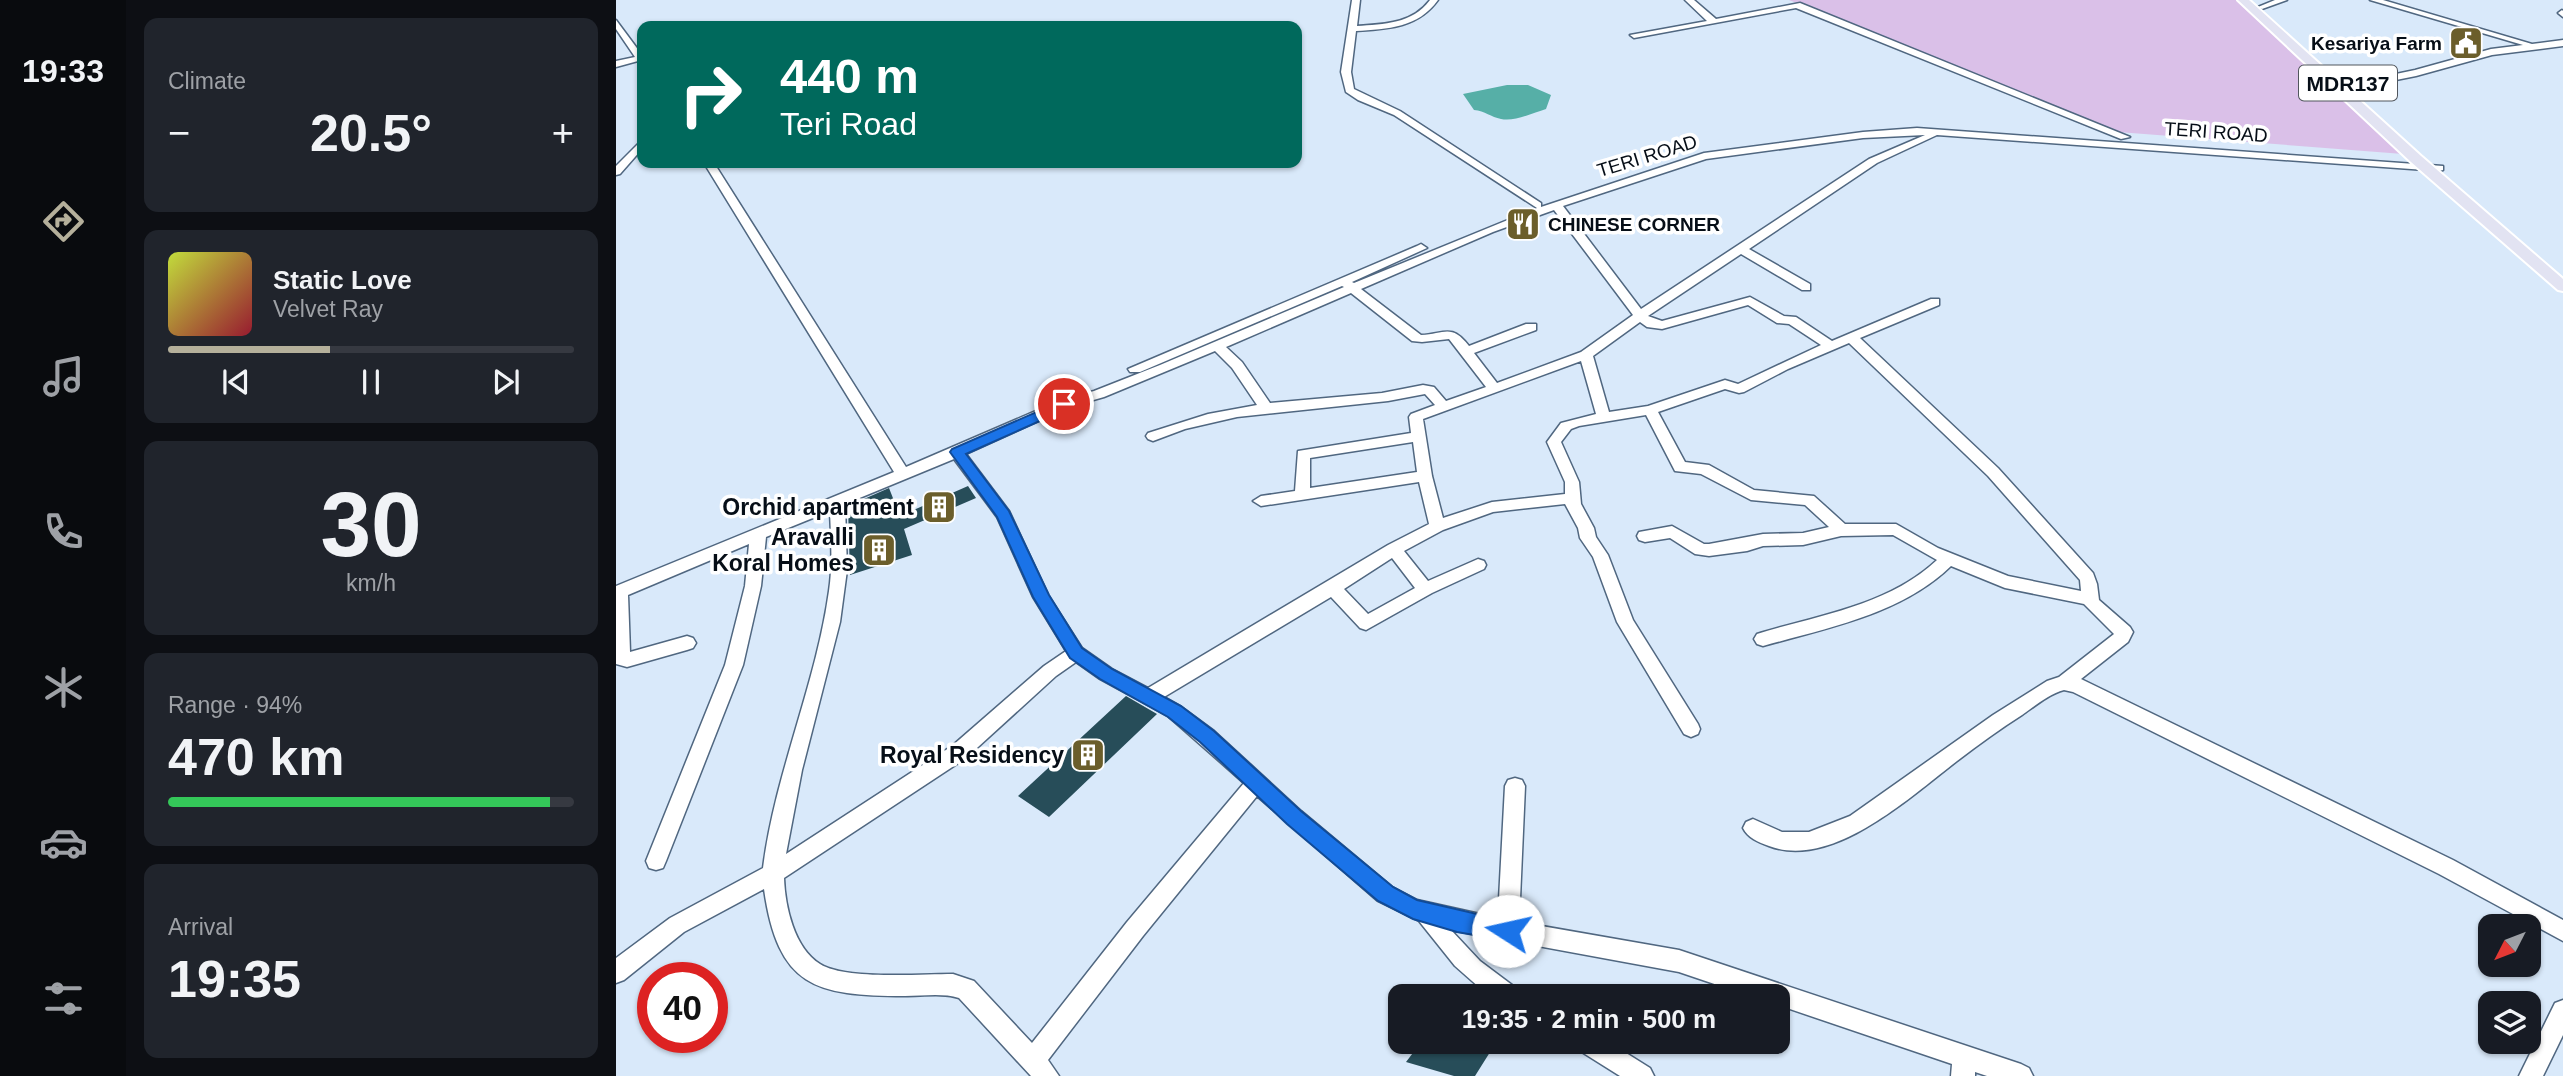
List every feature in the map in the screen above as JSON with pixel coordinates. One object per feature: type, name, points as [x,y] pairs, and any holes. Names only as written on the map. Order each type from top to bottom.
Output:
[{"type":"main road","name":"MDR137","points":[[2243,0],[2563,288]]},
{"type":"main road","name":"MDR137","points":[[2258,3],[2351,86],[2427,163],[2563,274]]},
{"type":"street","points":[[1356,0],[1346,79],[1354,94],[1397,113],[1537,205]]},
{"type":"street","points":[[1351,29],[1409,21],[1434,0]]},
{"type":"street","points":[[1689,0],[1714,22]]},
{"type":"street","points":[[1783,0],[2125,137]]},
{"type":"street","points":[[2258,3],[2283,0]]},
{"type":"street","points":[[2374,0],[2563,52]]},
{"type":"street","points":[[1634,35],[1794,5]]},
{"type":"street","points":[[616,23],[620,37],[637,55]]},
{"type":"street","points":[[2351,86],[2491,52],[2563,43]]},
{"type":"street","points":[[616,64],[637,61]]},
{"type":"street","points":[[1437,526],[1425,476],[1416,418],[1586,355],[1640,316],[1879,158],[1942,129],[2125,137],[2427,163]]},
{"type":"street","name":"TERI ROAD","points":[[618,592],[957,452],[1064,404],[1100,394],[1575,195],[1704,156],[1942,129],[2427,163]]},
{"type":"street","points":[[616,172],[637,149]]},
{"type":"street","points":[[712,168],[903,474]]},
{"type":"street","points":[[1064,404],[1121,375],[1342,280],[1537,205],[1575,195]]},
{"type":"street","points":[[1556,205],[1640,316],[1652,324],[1662,326],[1750,301],[1781,320],[1792,320],[1832,347]]},
{"type":"street","points":[[1742,250],[1807,287]]},
{"type":"street","points":[[1342,280],[1417,338],[1427,339],[1450,334],[1494,390]]},
{"type":"street","points":[[1691,729],[1632,635],[1606,576],[1600,555],[1588,538],[1572,498],[1572,482],[1554,442],[1569,424],[1650,410],[1725,384],[1739,389],[1783,366],[1935,302]]},
{"type":"street","points":[[1466,352],[1531,327]]},
{"type":"street","points":[[1753,828],[1770,838],[1790,843],[1833,835],[1875,812],[1968,742],[2022,706],[2053,686],[2064,683],[2124,635],[2119,625],[2095,608],[2089,599],[2091,584],[2087,577],[1993,472],[1852,338]]},
{"type":"street","points":[[1216,345],[1237,365],[1266,407]]},
{"type":"street","points":[[1586,355],[1604,418]]},
{"type":"street","points":[[1153,436],[1181,426],[1266,407],[1389,396],[1426,389],[1444,407]]},
{"type":"street","points":[[1650,410],[1680,467],[1704,469],[1751,495],[1809,500],[1842,530]]},
{"type":"street","points":[[1302,494],[1303,454],[1418,437]]},
{"type":"street","points":[[957,452],[1004,515],[1041,597],[1076,653],[1106,674],[1150,696],[1207,737],[1294,817],[1385,894],[1425,912],[1508,931],[1679,961],[1964,1066],[2021,1076]]},
{"type":"street","points":[[1261,501],[1425,476]]},
{"type":"street","points":[[1150,696],[1394,549],[1437,526],[1492,507],[1572,498]]},
{"type":"street","points":[[837,502],[837,593],[825,652],[784,801],[773,873],[784,933],[793,954],[815,974],[838,982],[953,985],[966,989],[1040,1069],[1182,871],[1257,782]]},
{"type":"street","points":[[1645,536],[1672,532],[1702,550],[1709,550],[1763,540],[1802,539],[1842,530],[1896,530],[1932,552],[2005,582],[2089,599]]},
{"type":"street","points":[[656,862],[734,664],[753,586],[758,534]]},
{"type":"street","points":[[1394,549],[1422,586]]},
{"type":"street","points":[[1763,639],[1839,617],[1896,595],[1930,578],[1949,558]]},
{"type":"street","points":[[1333,588],[1366,624],[1426,589],[1478,565]]},
{"type":"street","points":[[618,592],[621,659],[627,660],[687,643]]},
{"type":"street","points":[[616,972],[677,925],[773,873],[958,752],[1050,671],[1076,653]]},
{"type":"street","points":[[2064,683],[2076,685],[2446,867],[2563,931]]},
{"type":"street","points":[[1508,931],[1515,786]]},
{"type":"street","points":[[1425,912],[1449,945],[1478,975],[1491,984]]},
{"type":"street","points":[[2531,1076],[2563,1011]]},
{"type":"street","points":[[1606,1054],[1642,1076]]},
{"type":"shaded area","points":[[1789,0],[2236,0],[2403,154],[2118,132]]},
{"type":"shaded area","points":[[1507,85],[1528,85],[1551,95],[1546,109],[1506,120],[1474,110],[1463,94]]},
{"type":"building","points":[[968,486],[976,498],[904,529],[912,555],[850,575],[848,506],[889,488],[900,516]]},
{"type":"building","name":"Royal Residency","points":[[1126,696],[1157,714],[1049,817],[1018,796]]},
{"type":"building","points":[[1412,1054],[1489,1054],[1475,1076],[1454,1076],[1406,1062]]},
{"type":"place","name":"Kesariya Farm","points":[[2466,43]]},
{"type":"place","name":"CHINESE CORNER","points":[[1523,224]]},
{"type":"place","name":"Orchid apartment","points":[[939,507]]},
{"type":"place","name":"Aravalli Koral Homes","points":[[879,550]]},
{"type":"place","name":"Royal Residency","points":[[1088,755]]},
{"type":"route","points":[[1064,404],[957,452],[1004,515],[1041,597],[1076,653],[1106,674],[1174,711],[1385,894],[1413,909],[1508,931]]}]
